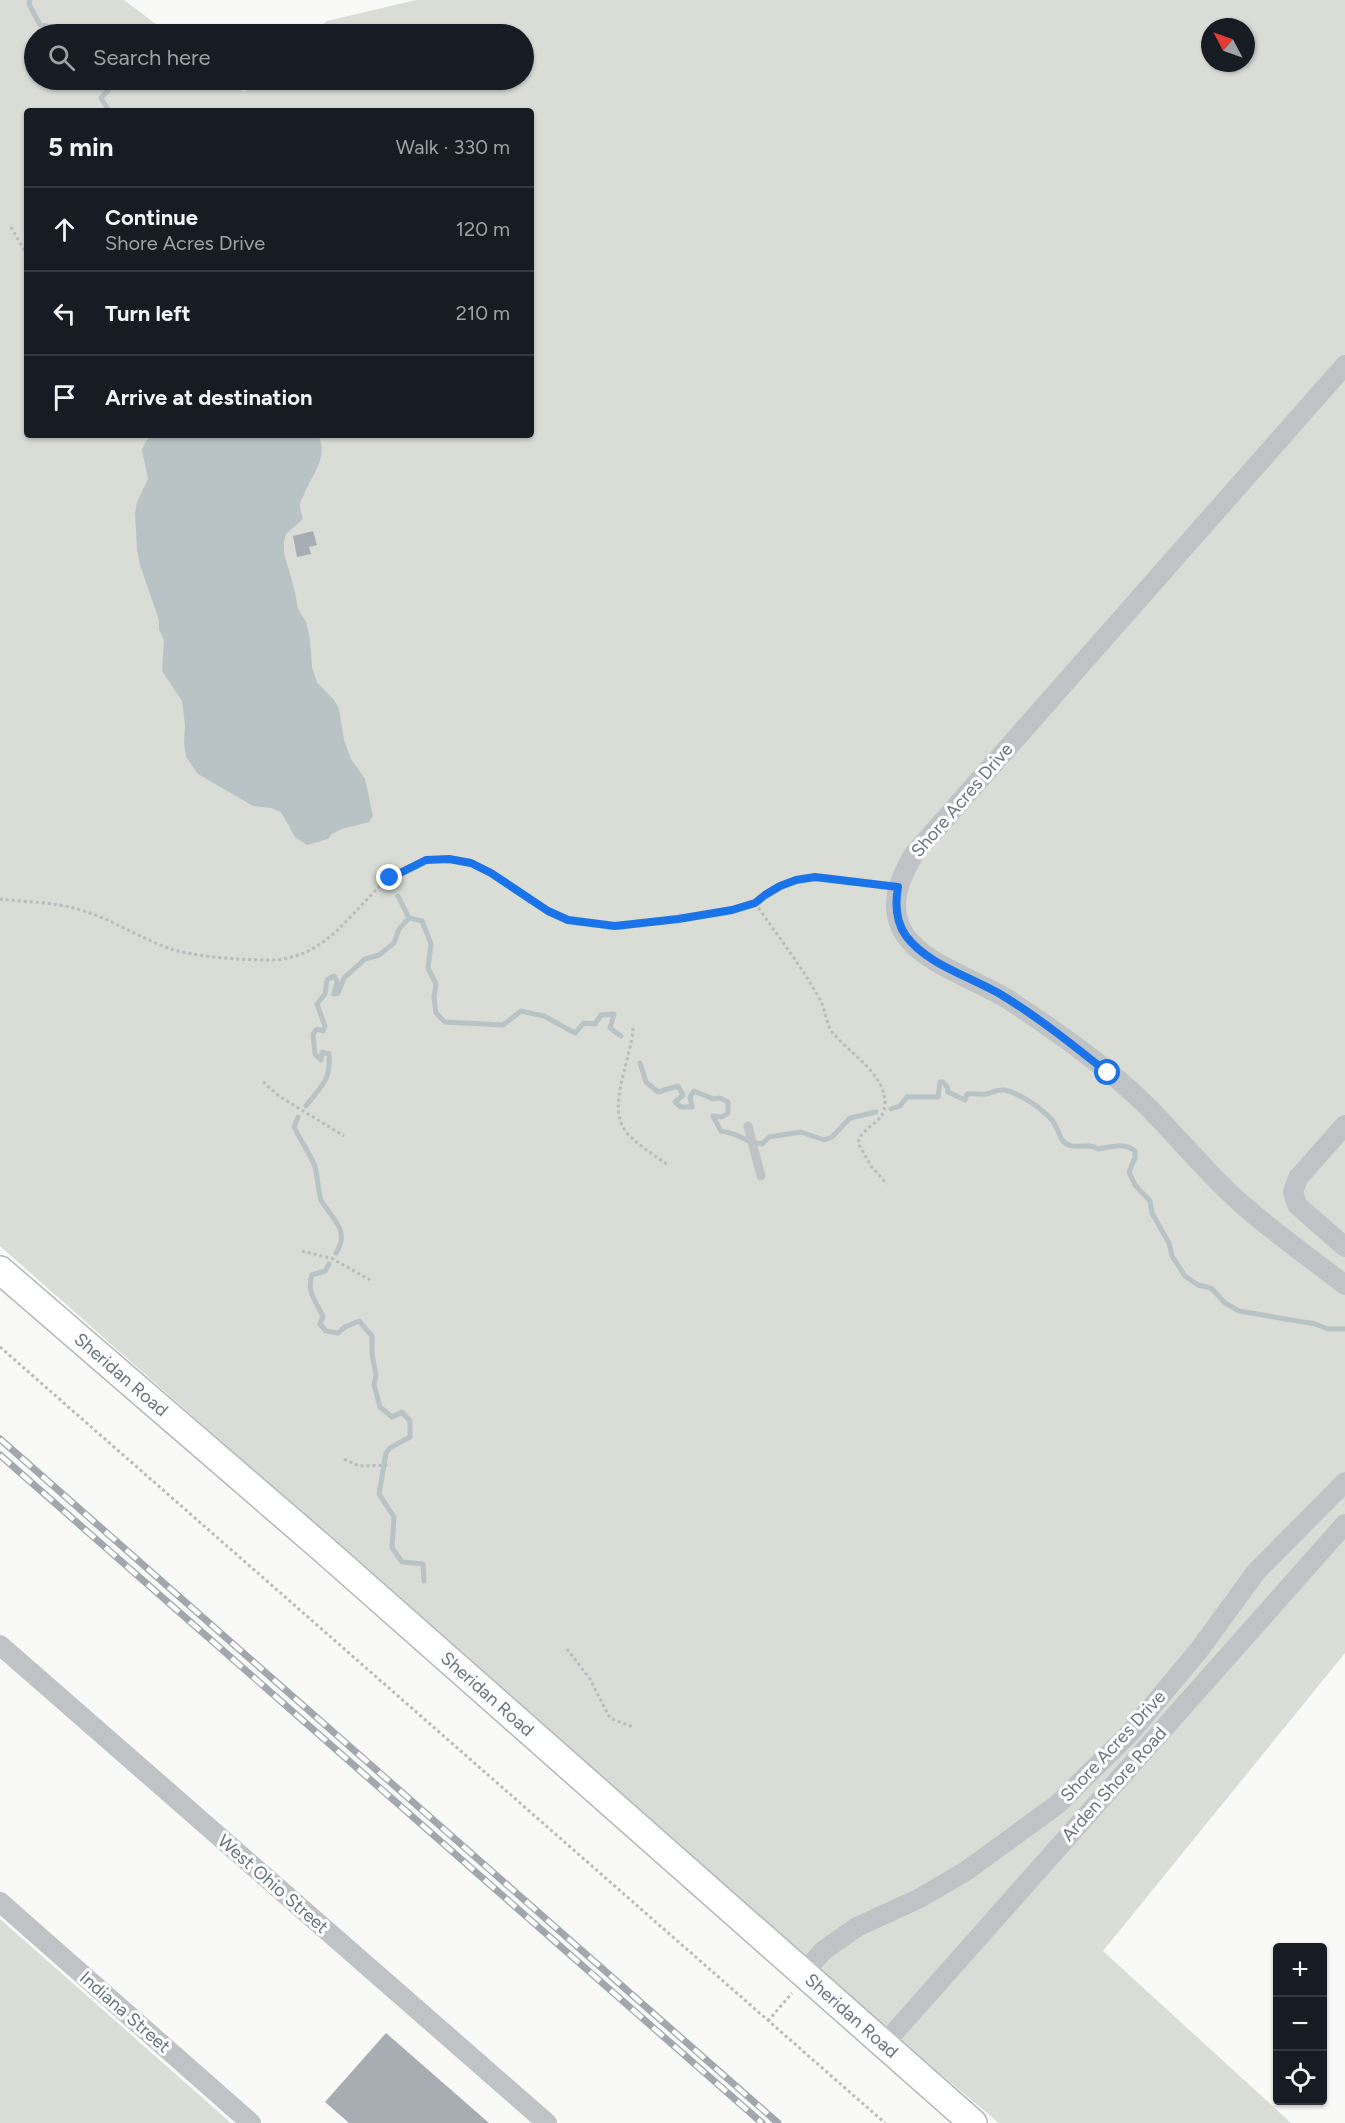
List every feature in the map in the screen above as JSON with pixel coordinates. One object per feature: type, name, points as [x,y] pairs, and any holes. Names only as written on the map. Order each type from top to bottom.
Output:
[{"type":"main road","name":"Sheridan Road","points":[[0,1270],[322,1548],[973,2123]]},
{"type":"street","name":"Shore Acres Drive","points":[[1345,365],[914,854],[901,875],[896,898],[897,916],[905,935],[924,954],[1000,994],[1049,1026],[1148,1107],[1250,1212],[1345,1285]]},
{"type":"street","points":[[1345,1125],[1311,1163],[1294,1186],[1293,1192],[1297,1205],[1345,1247]]},
{"type":"street","name":"Shore Acres Drive","points":[[803,1973],[824,1950],[857,1928],[920,1898],[966,1871],[1058,1804],[1130,1733],[1199,1650],[1256,1572],[1345,1482]]},
{"type":"street","name":"Arden Shore Road","points":[[884,2044],[1345,1524]]},
{"type":"street","name":"West Ohio Street","points":[[0,1646],[547,2123]]},
{"type":"street","name":"Indiana Street","points":[[0,1902],[251,2123]]},
{"type":"lane","points":[[748,1126],[761,1176]]},
{"type":"path","points":[[11,227],[24,250]]},
{"type":"path","points":[[0,899],[80,909],[171,949],[270,960],[293,957],[314,950],[337,931],[390,878],[426,860],[449,859],[471,863],[491,873],[548,911],[568,920],[615,926],[732,910],[755,903],[780,886],[796,880],[815,877],[898,887]]},
{"type":"path","points":[[755,903],[812,985],[821,1001],[831,1031],[856,1054],[880,1083],[885,1105],[882,1119],[860,1135],[858,1143],[871,1166],[888,1184]]},
{"type":"path","points":[[633,1028],[633,1043],[617,1107],[620,1120],[625,1131],[668,1166]]},
{"type":"path","points":[[263,1082],[279,1096],[344,1136]]},
{"type":"path","points":[[302,1251],[333,1260],[370,1280]]},
{"type":"path","points":[[0,1347],[885,2123]]},
{"type":"path","points":[[344,1460],[359,1466],[391,1465]]},
{"type":"path","points":[[567,1648],[590,1679],[610,1718],[633,1727]]},
{"type":"path","points":[[768,2021],[792,1993],[803,1973]]},
{"type":"shaded area","points":[[0,0],[124,0],[156,24],[24,24],[24,90],[241,90],[244,92],[246,90],[534,90],[534,24],[323,24],[327,21],[416,0],[1345,0],[1345,1653],[1103,1951],[1291,2123],[999,2123],[877,2021],[0,1246]]},
{"type":"shaded area","points":[[149,438],[319,438],[322,451],[318,467],[300,502],[303,519],[286,534],[284,553],[298,609],[306,622],[312,667],[317,682],[334,700],[339,709],[344,740],[351,759],[365,779],[373,816],[369,822],[342,829],[328,839],[307,845],[295,837],[281,812],[271,808],[253,806],[198,774],[186,757],[182,701],[162,671],[164,640],[159,630],[159,620],[140,565],[137,549],[135,513],[137,502],[148,479],[142,450]]},
{"type":"shaded area","points":[[0,1919],[231,2123],[0,2123]]},
{"type":"building","points":[[313,531],[317,545],[309,547],[311,554],[297,557],[293,536]]},
{"type":"building","points":[[386,2033],[489,2123],[349,2123],[325,2102]]},
{"type":"waterway","points":[[30,0],[29,4],[39,24]]},
{"type":"waterway","points":[[107,108],[101,98],[108,90]]},
{"type":"waterway","points":[[398,896],[409,918]]},
{"type":"waterway","points":[[409,918],[422,921],[431,944],[428,968],[436,984],[434,997],[436,1013],[445,1022],[503,1025],[521,1011],[544,1016],[575,1033],[584,1023],[595,1024],[601,1015],[614,1014],[610,1028],[621,1036]]},
{"type":"waterway","points":[[306,1106],[327,1077],[329,1054],[322,1052],[321,1060],[315,1054],[313,1034],[317,1029],[323,1031],[325,1026],[317,1004],[325,994],[327,980],[334,976],[337,981],[334,994],[338,993],[344,978],[365,959],[379,955],[394,943],[399,929],[409,918]]},
{"type":"waterway","points":[[640,1063],[646,1082],[658,1092],[678,1086],[683,1095],[675,1102],[681,1107],[692,1107],[690,1097],[694,1091],[728,1102],[728,1113],[722,1117],[713,1116],[721,1131],[756,1143],[762,1144],[769,1137],[801,1132],[824,1140],[832,1137],[850,1118],[876,1112]]},
{"type":"waterway","points":[[891,1109],[900,1106],[907,1097],[938,1097],[940,1082],[943,1082],[948,1092],[965,1100],[967,1094],[988,1094],[1004,1090],[1023,1098],[1042,1111],[1052,1120],[1063,1141],[1071,1146],[1089,1146],[1098,1149],[1117,1146],[1131,1148],[1135,1151],[1135,1158],[1129,1172],[1135,1185],[1150,1201],[1152,1213],[1169,1243],[1172,1256],[1185,1276],[1198,1285],[1211,1288],[1225,1303],[1239,1311],[1315,1324],[1328,1329],[1345,1329]]},
{"type":"waterway","points":[[298,1117],[294,1127],[314,1164],[321,1200],[340,1231],[340,1245],[336,1253]]},
{"type":"waterway","points":[[329,1264],[325,1271],[312,1275],[310,1281],[313,1296],[323,1316],[320,1324],[326,1331],[338,1333],[359,1321],[372,1336],[372,1354],[376,1375],[374,1385],[380,1407],[392,1417],[402,1412],[410,1421],[410,1437],[390,1448],[386,1453],[379,1494],[394,1517],[392,1548],[402,1562],[423,1564],[424,1581]]},
{"type":"railway","points":[[0,1439],[778,2123]]},
{"type":"railway","points":[[0,1455],[762,2123]]},
{"type":"route","points":[[390,878],[426,860],[449,859],[471,863],[491,873],[548,911],[568,920],[615,926],[710,915],[732,910],[755,903],[780,886],[796,880],[815,877],[898,887],[897,916],[905,935],[924,954],[1000,994],[1049,1026],[1108,1073]]}]
